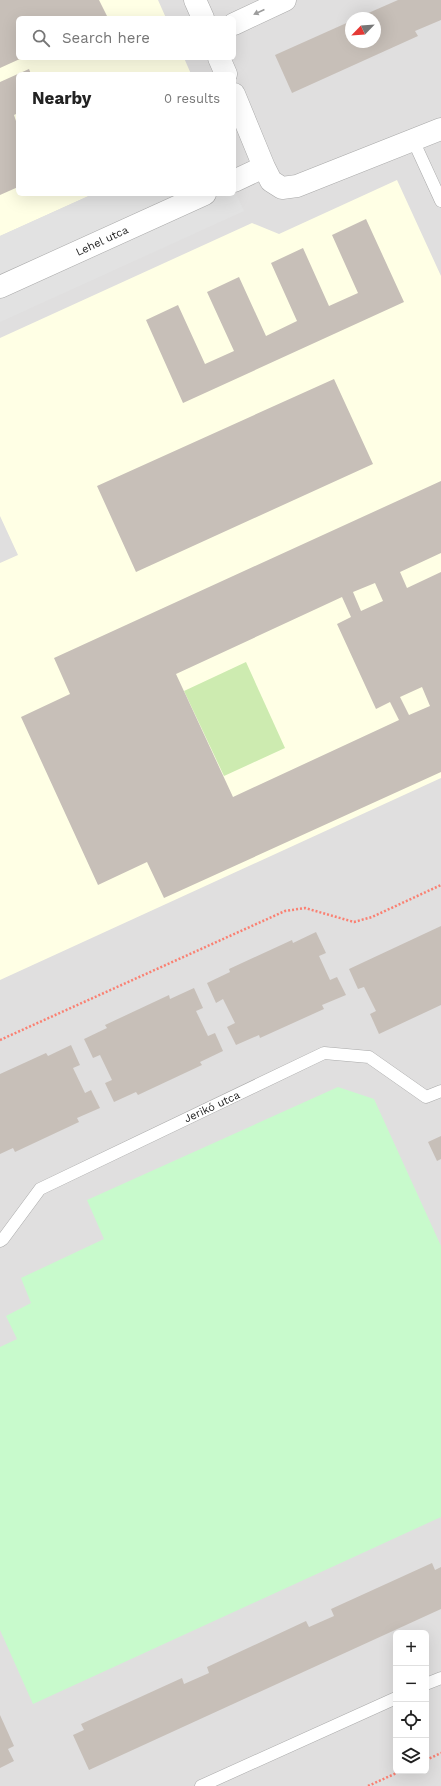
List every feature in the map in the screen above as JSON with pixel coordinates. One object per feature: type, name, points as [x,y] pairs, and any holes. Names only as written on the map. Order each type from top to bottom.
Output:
[{"type":"street","points":[[195,0],[202,16]]},
{"type":"street","points":[[236,23],[285,0]]},
{"type":"street","points":[[220,60],[225,72]]},
{"type":"street","points":[[236,99],[271,181],[282,188],[298,186],[441,129]]},
{"type":"street","points":[[236,180],[264,167]]},
{"type":"street","name":"Lehel utca","points":[[0,287],[201,196]]},
{"type":"lane","points":[[413,140],[441,201]]},
{"type":"lane","name":"Jerikó utca","points":[[0,1241],[40,1189],[324,1053],[370,1057],[426,1097],[441,1091]]},
{"type":"lane","points":[[429,1683],[441,1678]]},
{"type":"lane","points":[[201,1786],[393,1699]]},
{"type":"path","points":[[0,1040],[285,911],[305,908],[354,922],[372,917],[441,885]]},
{"type":"path","points":[[429,1759],[441,1754]]},
{"type":"path","points":[[368,1786],[395,1774]]},
{"type":"shaded area","points":[[0,0],[441,0],[441,1786],[0,1786]]},
{"type":"shaded area","points":[[0,0],[158,0],[165,16],[16,16],[16,60],[185,60],[190,72],[16,72],[16,196],[89,196],[0,236]]},
{"type":"shaded area","points":[[397,180],[441,276],[441,778],[0,980],[0,563],[18,555],[0,516],[0,338],[252,223],[279,234]]},
{"type":"shaded area","points":[[236,193],[244,211],[0,322],[0,236],[89,196],[236,196]]},
{"type":"green space","points":[[246,662],[285,748],[224,776],[184,691]]},
{"type":"green space","points":[[338,1087],[374,1099],[441,1246],[441,1517],[33,1704],[0,1630],[0,1347],[17,1339],[6,1316],[31,1303],[21,1278],[104,1239],[87,1200]]},
{"type":"building","points":[[0,0],[99,0],[107,16],[16,16],[16,60],[18,60],[0,68]]},
{"type":"building","points":[[398,0],[441,0],[441,20],[415,31],[418,36],[292,93],[275,55],[345,24],[345,48],[381,48],[381,12],[371,12]]},
{"type":"building","points":[[29,69],[30,72],[22,72]]},
{"type":"building","points":[[16,75],[16,114],[14,115],[16,121],[16,188],[0,195],[0,82]]},
{"type":"building","points":[[366,219],[404,302],[183,403],[146,320],[178,305],[205,364],[234,351],[207,292],[239,277],[266,336],[297,321],[271,263],[303,248],[329,306],[358,293],[332,235]]},
{"type":"building","points":[[334,379],[373,464],[136,572],[97,486]]},
{"type":"building","points":[[441,481],[441,553],[400,572],[407,588],[441,572],[441,772],[164,898],[147,862],[98,885],[21,717],[70,694],[54,658]],"holes":[[[375,583],[383,601],[361,611],[353,592]],[[342,597],[351,617],[337,624],[376,709],[390,702],[399,720],[233,797],[176,674]],[[422,687],[430,706],[409,715],[400,697]]]},
{"type":"building","points":[[441,926],[441,1005],[379,1034],[370,1014],[376,1011],[364,987],[358,989],[349,969]]},
{"type":"building","points":[[316,932],[326,953],[319,956],[330,980],[337,977],[346,995],[322,1005],[324,1009],[260,1038],[259,1035],[236,1045],[227,1027],[235,1023],[223,999],[216,1003],[207,983],[230,972],[229,969],[292,940],[293,943]]},
{"type":"building","points":[[194,988],[203,1008],[196,1011],[208,1036],[215,1033],[223,1051],[200,1062],[202,1065],[138,1095],[136,1092],[114,1102],[105,1083],[112,1080],[100,1055],[93,1058],[84,1039],[107,1028],[105,1025],[169,995],[170,999]]},
{"type":"building","points":[[71,1045],[80,1065],[73,1068],[85,1093],[91,1090],[100,1108],[77,1118],[79,1122],[15,1152],[13,1148],[0,1154],[0,1074],[46,1053],[48,1056]]},
{"type":"building","points":[[441,1136],[441,1159],[437,1161],[428,1142]]},
{"type":"building","points":[[432,1563],[435,1570],[441,1567],[441,1609],[89,1770],[73,1735],[84,1730],[81,1724],[182,1678],[184,1684],[209,1673],[207,1667],[306,1621],[309,1627],[334,1616],[331,1609]]},
{"type":"building","points":[[0,1715],[14,1746],[8,1749],[14,1761],[0,1768]]}]
